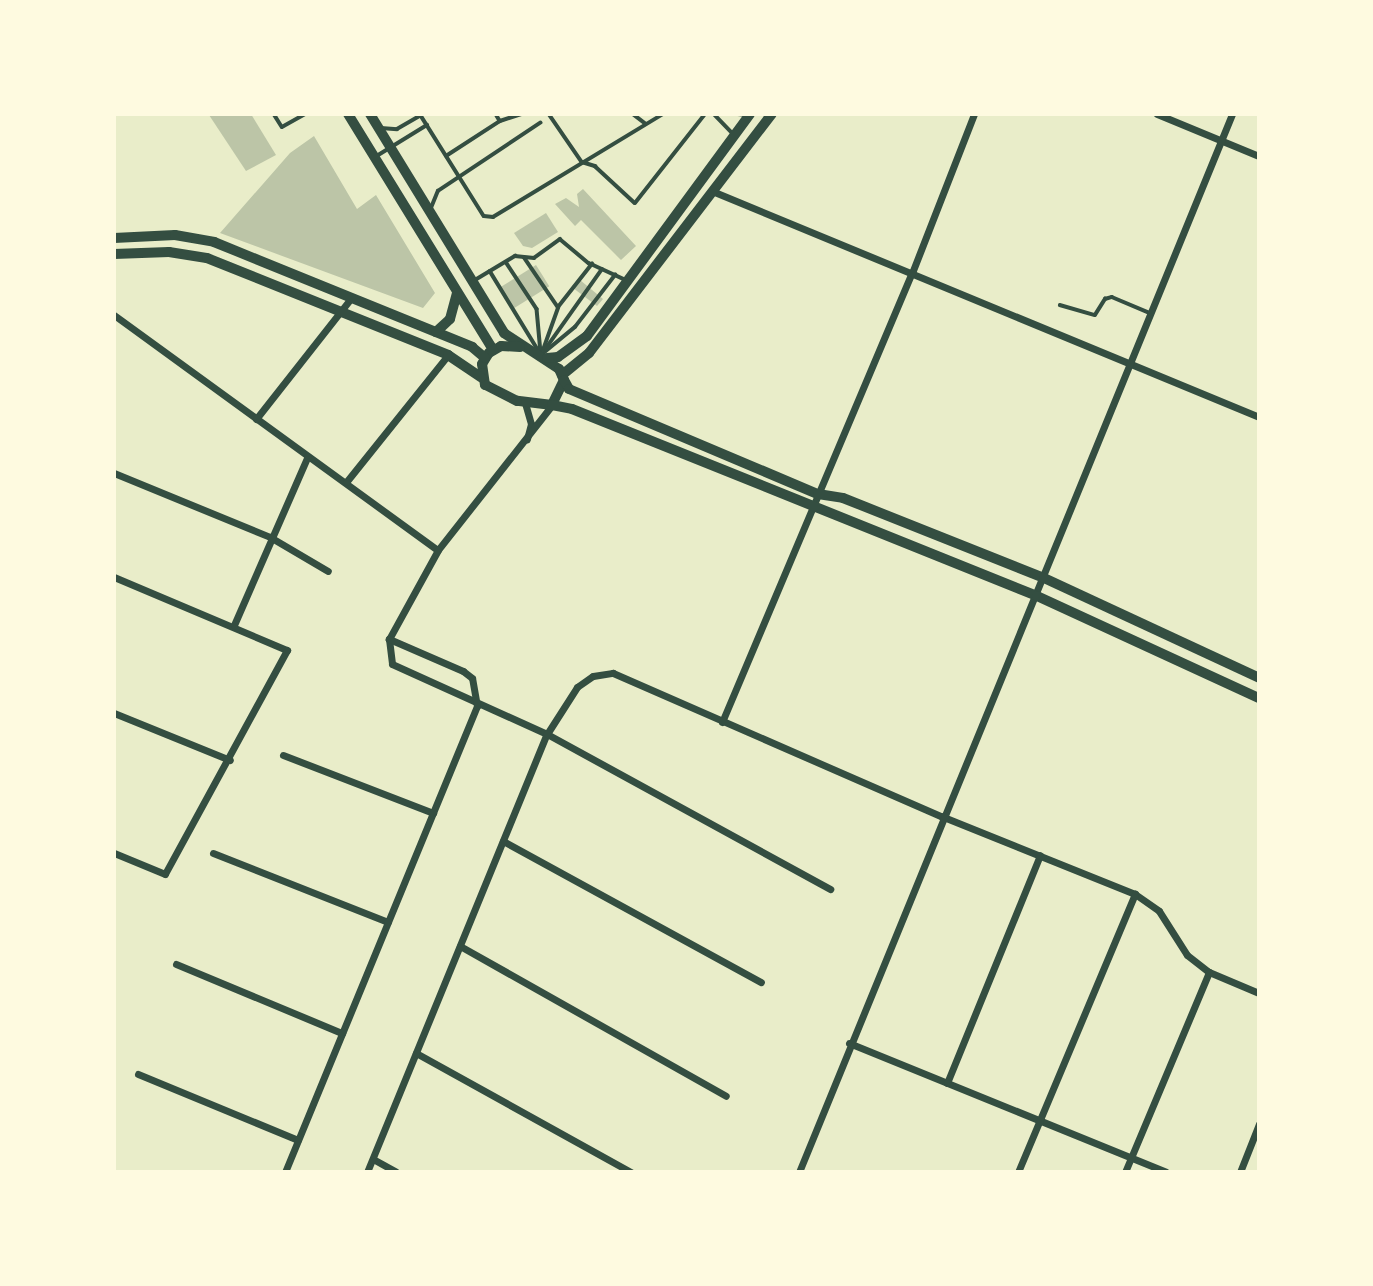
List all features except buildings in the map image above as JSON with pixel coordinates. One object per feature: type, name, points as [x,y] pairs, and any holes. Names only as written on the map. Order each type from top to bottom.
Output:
[{"type":"street","points":[[348,114],[493,350]]},
{"type":"street","points":[[370,114],[504,333],[520,347],[544,357],[558,357],[587,336],[750,114]]},
{"type":"street","points":[[772,114],[589,353],[563,378],[551,405],[527,440],[438,550],[389,639],[391,664],[477,706],[547,734],[830,889]]},
{"type":"street","points":[[722,722],[912,274],[974,114]]},
{"type":"street","points":[[1157,114],[1259,156]]},
{"type":"street","points":[[799,1172],[849,1043],[942,816],[1037,596],[1232,114]]},
{"type":"street","points":[[712,191],[1259,417]]},
{"type":"street","points":[[114,237],[175,235],[214,242],[472,347],[485,358]]},
{"type":"street","points":[[114,254],[159,251],[207,258],[448,355],[481,377],[492,392],[525,403],[566,407],[814,505],[1037,596],[1259,698]]},
{"type":"street","points":[[626,280],[638,291]]},
{"type":"street","points":[[436,332],[450,319],[457,292]]},
{"type":"street","points":[[256,419],[352,297]]},
{"type":"street","points":[[114,315],[256,419],[347,481],[438,550]]},
{"type":"street","points":[[481,377],[485,358],[493,350],[520,347]]},
{"type":"street","points":[[347,481],[448,355]]},
{"type":"street","points":[[544,357],[569,389],[818,494],[843,498],[1044,578],[1259,678]]},
{"type":"street","points":[[525,403],[531,424],[527,440]]},
{"type":"street","points":[[234,625],[270,537],[308,456]]},
{"type":"street","points":[[114,473],[270,537],[328,571]]},
{"type":"street","points":[[114,577],[234,625],[287,650],[230,760],[165,874],[114,853]]},
{"type":"street","points":[[285,1172],[477,706],[472,678],[463,671],[389,639]]},
{"type":"street","points":[[367,1172],[547,734],[577,687],[593,676],[612,673],[942,816],[1135,894],[1159,911],[1187,955],[1209,972],[1259,993]]},
{"type":"street","points":[[114,713],[230,760]]},
{"type":"street","points":[[283,755],[433,813]]},
{"type":"street","points":[[503,841],[761,982]]},
{"type":"street","points":[[213,853],[388,922]]},
{"type":"street","points":[[947,1083],[1040,855]]},
{"type":"street","points":[[1018,1172],[1135,894]]},
{"type":"street","points":[[460,946],[726,1096]]},
{"type":"street","points":[[176,964],[342,1033]]},
{"type":"street","points":[[1125,1172],[1209,972]]},
{"type":"street","points":[[849,1043],[1166,1172]]},
{"type":"street","points":[[416,1054],[631,1172]]},
{"type":"street","points":[[138,1074],[298,1140]]},
{"type":"street","points":[[1240,1172],[1259,1124]]},
{"type":"street","points":[[373,1159],[396,1172]]},
{"type":"lane","points":[[274,114],[282,127],[305,114]]},
{"type":"lane","points":[[496,114],[500,121]]},
{"type":"lane","points":[[446,156],[500,121],[521,114]]},
{"type":"lane","points":[[549,114],[582,162],[595,166],[635,203],[705,114]]},
{"type":"lane","points":[[633,114],[645,123]]},
{"type":"lane","points":[[378,128],[397,129],[420,115],[484,216],[493,217],[663,114]]},
{"type":"lane","points":[[714,114],[734,135]]},
{"type":"lane","points":[[738,114],[750,114]]},
{"type":"lane","points":[[430,212],[438,191],[540,123]]},
{"type":"lane","points":[[374,157],[427,125]]},
{"type":"lane","points":[[472,281],[506,261],[534,258],[560,239],[592,264],[626,280]]},
{"type":"lane","points":[[524,257],[558,307]]},
{"type":"lane","points":[[506,261],[537,309],[544,357]]},
{"type":"lane","points":[[544,357],[558,307],[592,264]]},
{"type":"lane","points":[[544,357],[602,269]]},
{"type":"lane","points":[[490,271],[544,357]]},
{"type":"lane","points":[[544,357],[575,327],[615,275]]},
{"type":"lane","points":[[1060,305],[1095,315],[1105,299],[1112,297],[1150,313]]}]
